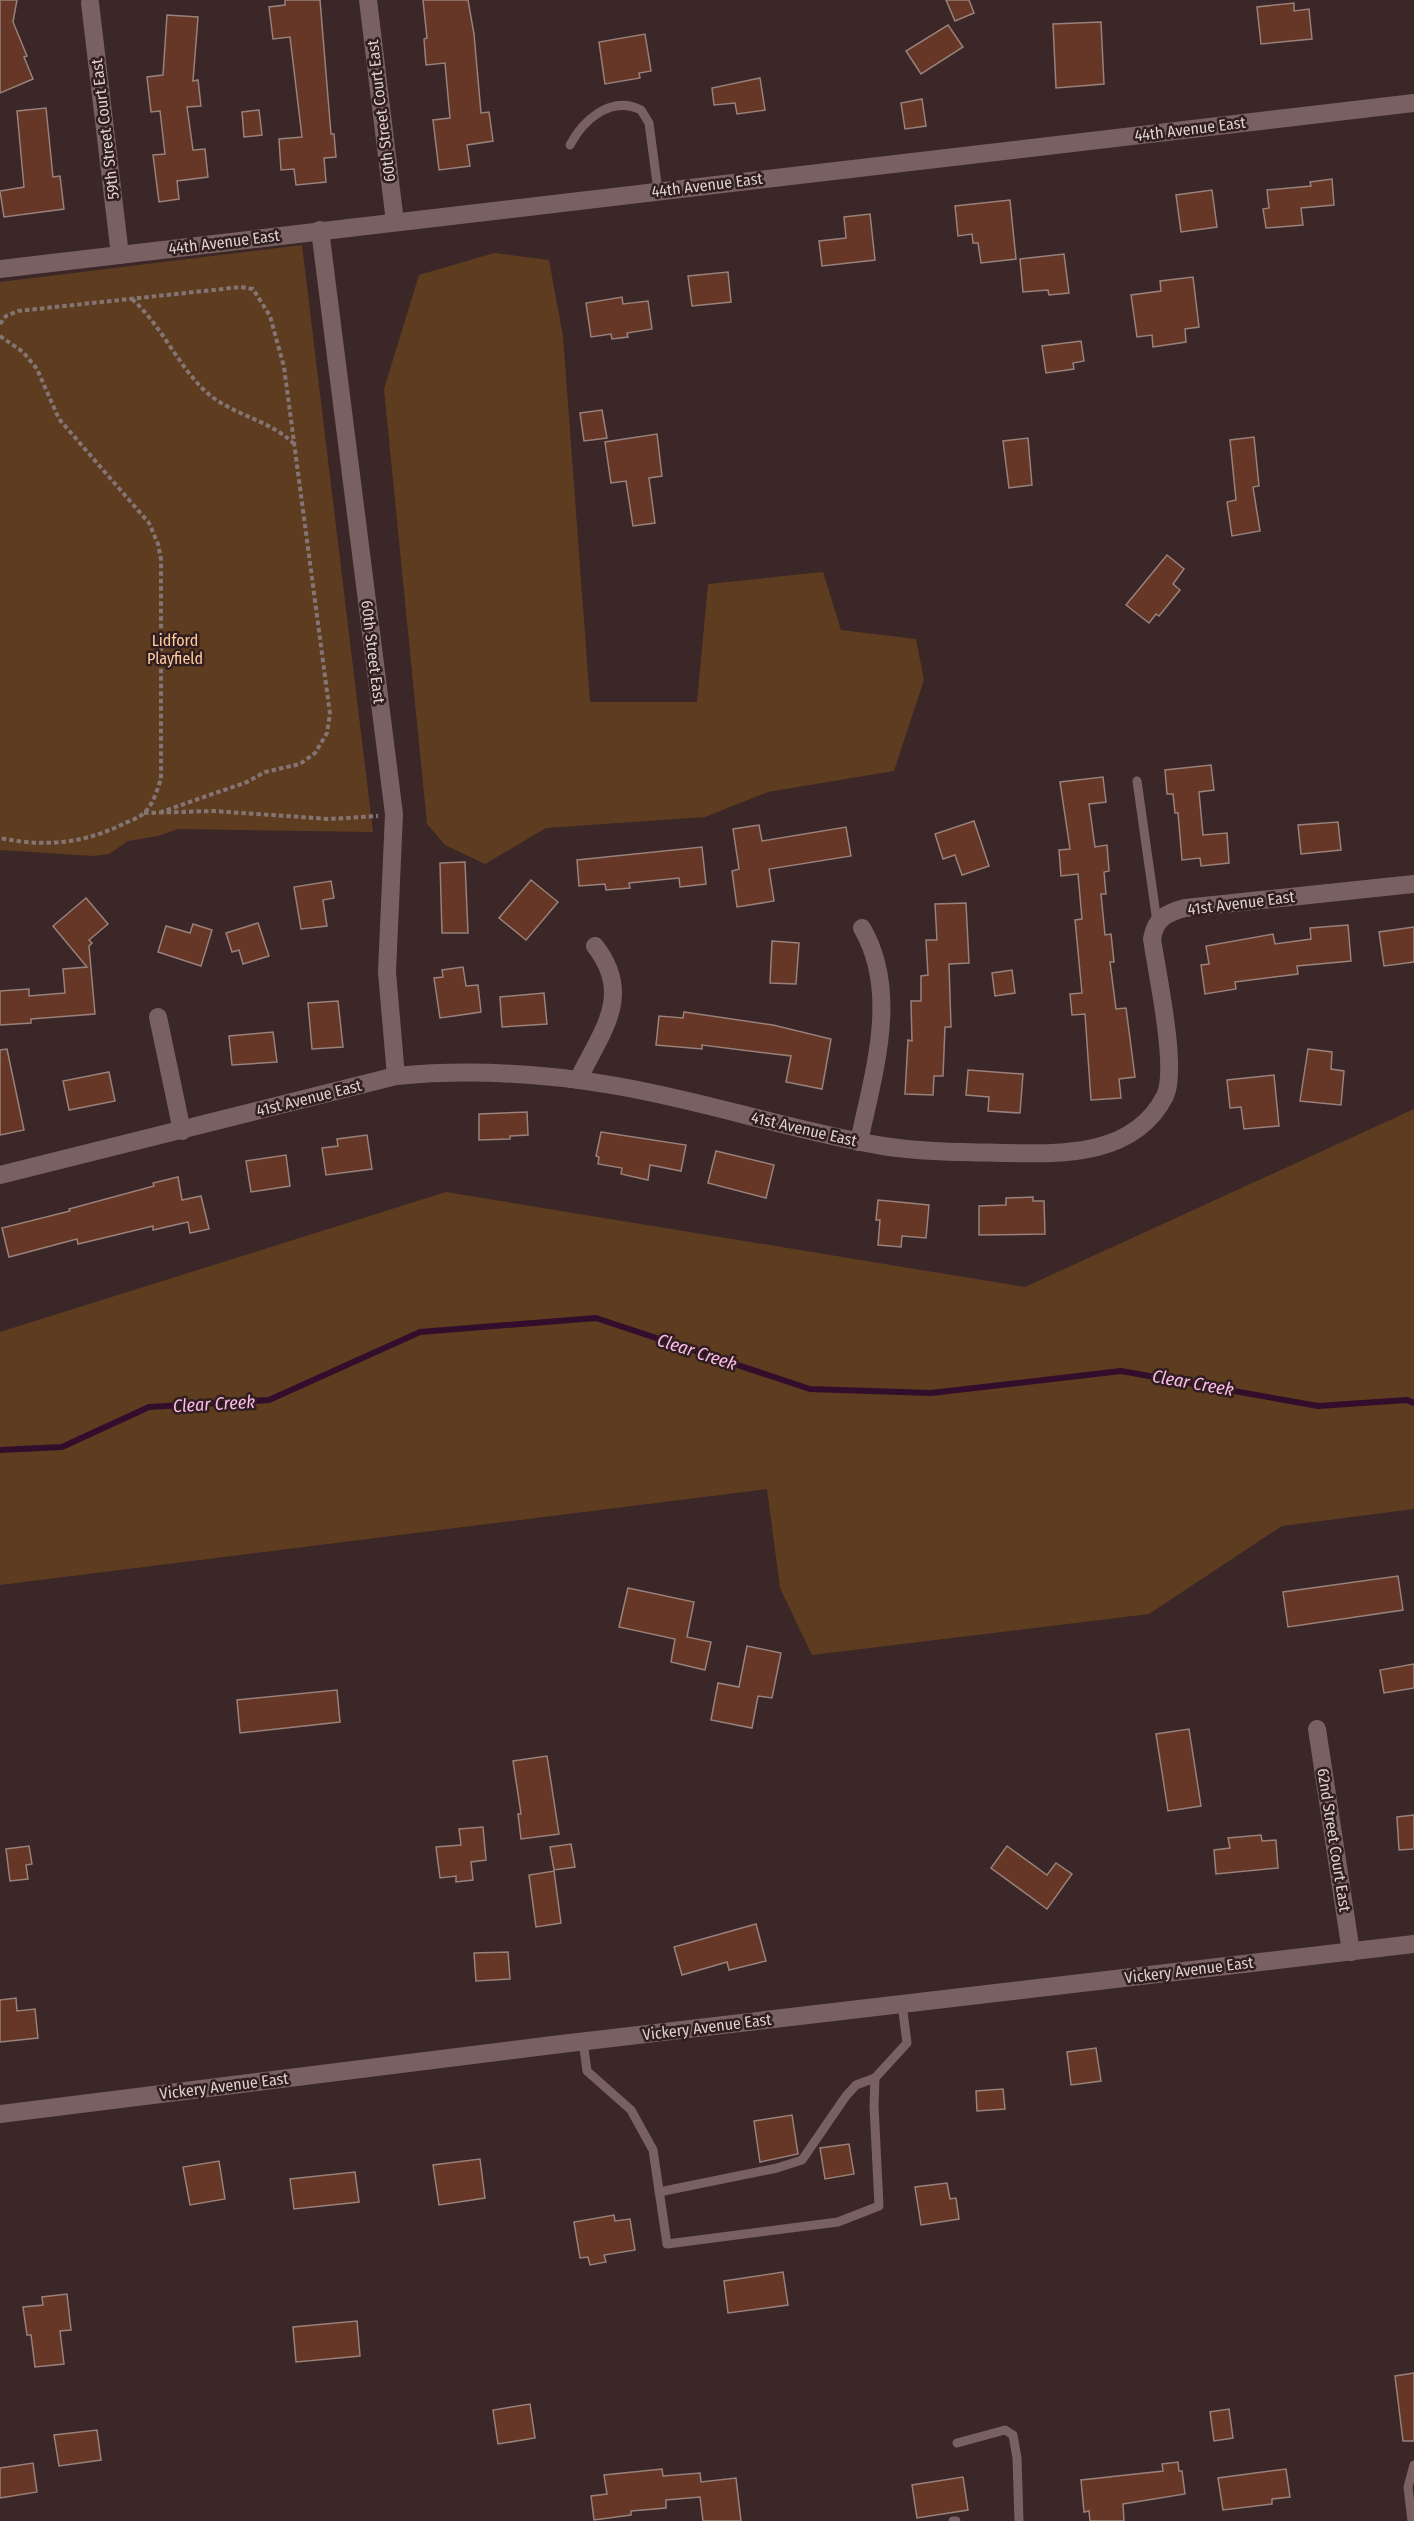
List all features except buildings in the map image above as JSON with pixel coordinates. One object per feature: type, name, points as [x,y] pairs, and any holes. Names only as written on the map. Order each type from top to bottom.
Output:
[{"type":"street","name":"60th Street Court East","points":[[368,0],[394,222]]},
{"type":"street","name":"59th Street Court East","points":[[90,3],[120,255]]},
{"type":"street","name":"44th Avenue East","points":[[0,269],[1414,103]]},
{"type":"street","name":"60th Street East","points":[[321,230],[394,814],[387,972],[396,1076]]},
{"type":"street","name":"41st Avenue East","points":[[0,1175],[396,1076],[477,1071],[578,1080],[645,1091],[859,1142],[937,1151],[1062,1153],[1111,1144],[1137,1129],[1163,1100],[1170,1076],[1152,939],[1157,922],[1164,915],[1185,908],[1414,884]]},
{"type":"street","points":[[859,1142],[879,1048],[881,1010],[874,952],[862,928]]},
{"type":"street","points":[[578,1080],[612,1009],[615,993],[606,960],[596,946]]},
{"type":"street","points":[[158,1017],[182,1131]]},
{"type":"street","name":"62nd Street Court East","points":[[1317,1729],[1351,1952]]},
{"type":"street","name":"Vickery Avenue East","points":[[0,2114],[583,2041],[1414,1944]]},
{"type":"lane","points":[[570,145],[578,130],[603,110],[623,105],[641,110],[649,123],[658,191]]},
{"type":"lane","points":[[1137,781],[1157,922]]},
{"type":"lane","points":[[659,2192],[777,2168],[802,2160],[846,2096],[856,2085],[875,2078],[907,2043],[902,2004]]},
{"type":"lane","points":[[583,2041],[587,2071],[630,2110],[653,2150],[667,2244],[838,2222],[879,2206],[874,2106],[875,2078]]},
{"type":"lane","points":[[957,2443],[1005,2430],[1013,2436],[1017,2458],[1019,2521]]},
{"type":"lane","points":[[1412,2521],[1408,2487],[1414,2465]]},
{"type":"path","points":[[0,324],[6,316],[18,311],[241,287],[253,290],[270,316],[284,367],[330,714],[327,733],[315,753],[300,764],[265,772],[247,782],[161,812]]},
{"type":"path","points":[[132,299],[145,310],[176,356],[203,389],[223,406],[283,433],[293,443]]},
{"type":"path","points":[[0,336],[23,352],[37,369],[59,419],[149,523],[158,544],[161,559],[160,779],[144,813]]},
{"type":"path","points":[[0,838],[46,844],[81,840],[111,830],[144,813],[214,812],[329,819],[394,814]]},
{"type":"green space","name":"Lidford Playfield","points":[[302,245],[373,832],[178,829],[158,836],[128,841],[109,854],[93,856],[0,850],[0,282]]},
{"type":"green space","points":[[494,253],[549,260],[563,336],[590,702],[697,702],[708,584],[823,572],[841,630],[916,639],[924,680],[894,771],[768,792],[705,817],[546,828],[485,864],[445,845],[427,824],[384,389],[419,275]]},
{"type":"green space","points":[[1414,1109],[1414,1509],[1282,1526],[1149,1614],[812,1655],[780,1588],[767,1489],[0,1585],[0,1332],[446,1192],[1025,1287]]},
{"type":"waterway","name":"Clear Creek","points":[[0,1450],[62,1447],[149,1407],[269,1400],[420,1332],[596,1318],[810,1389],[931,1393],[1121,1371],[1318,1406],[1407,1400],[1414,1403]]}]
